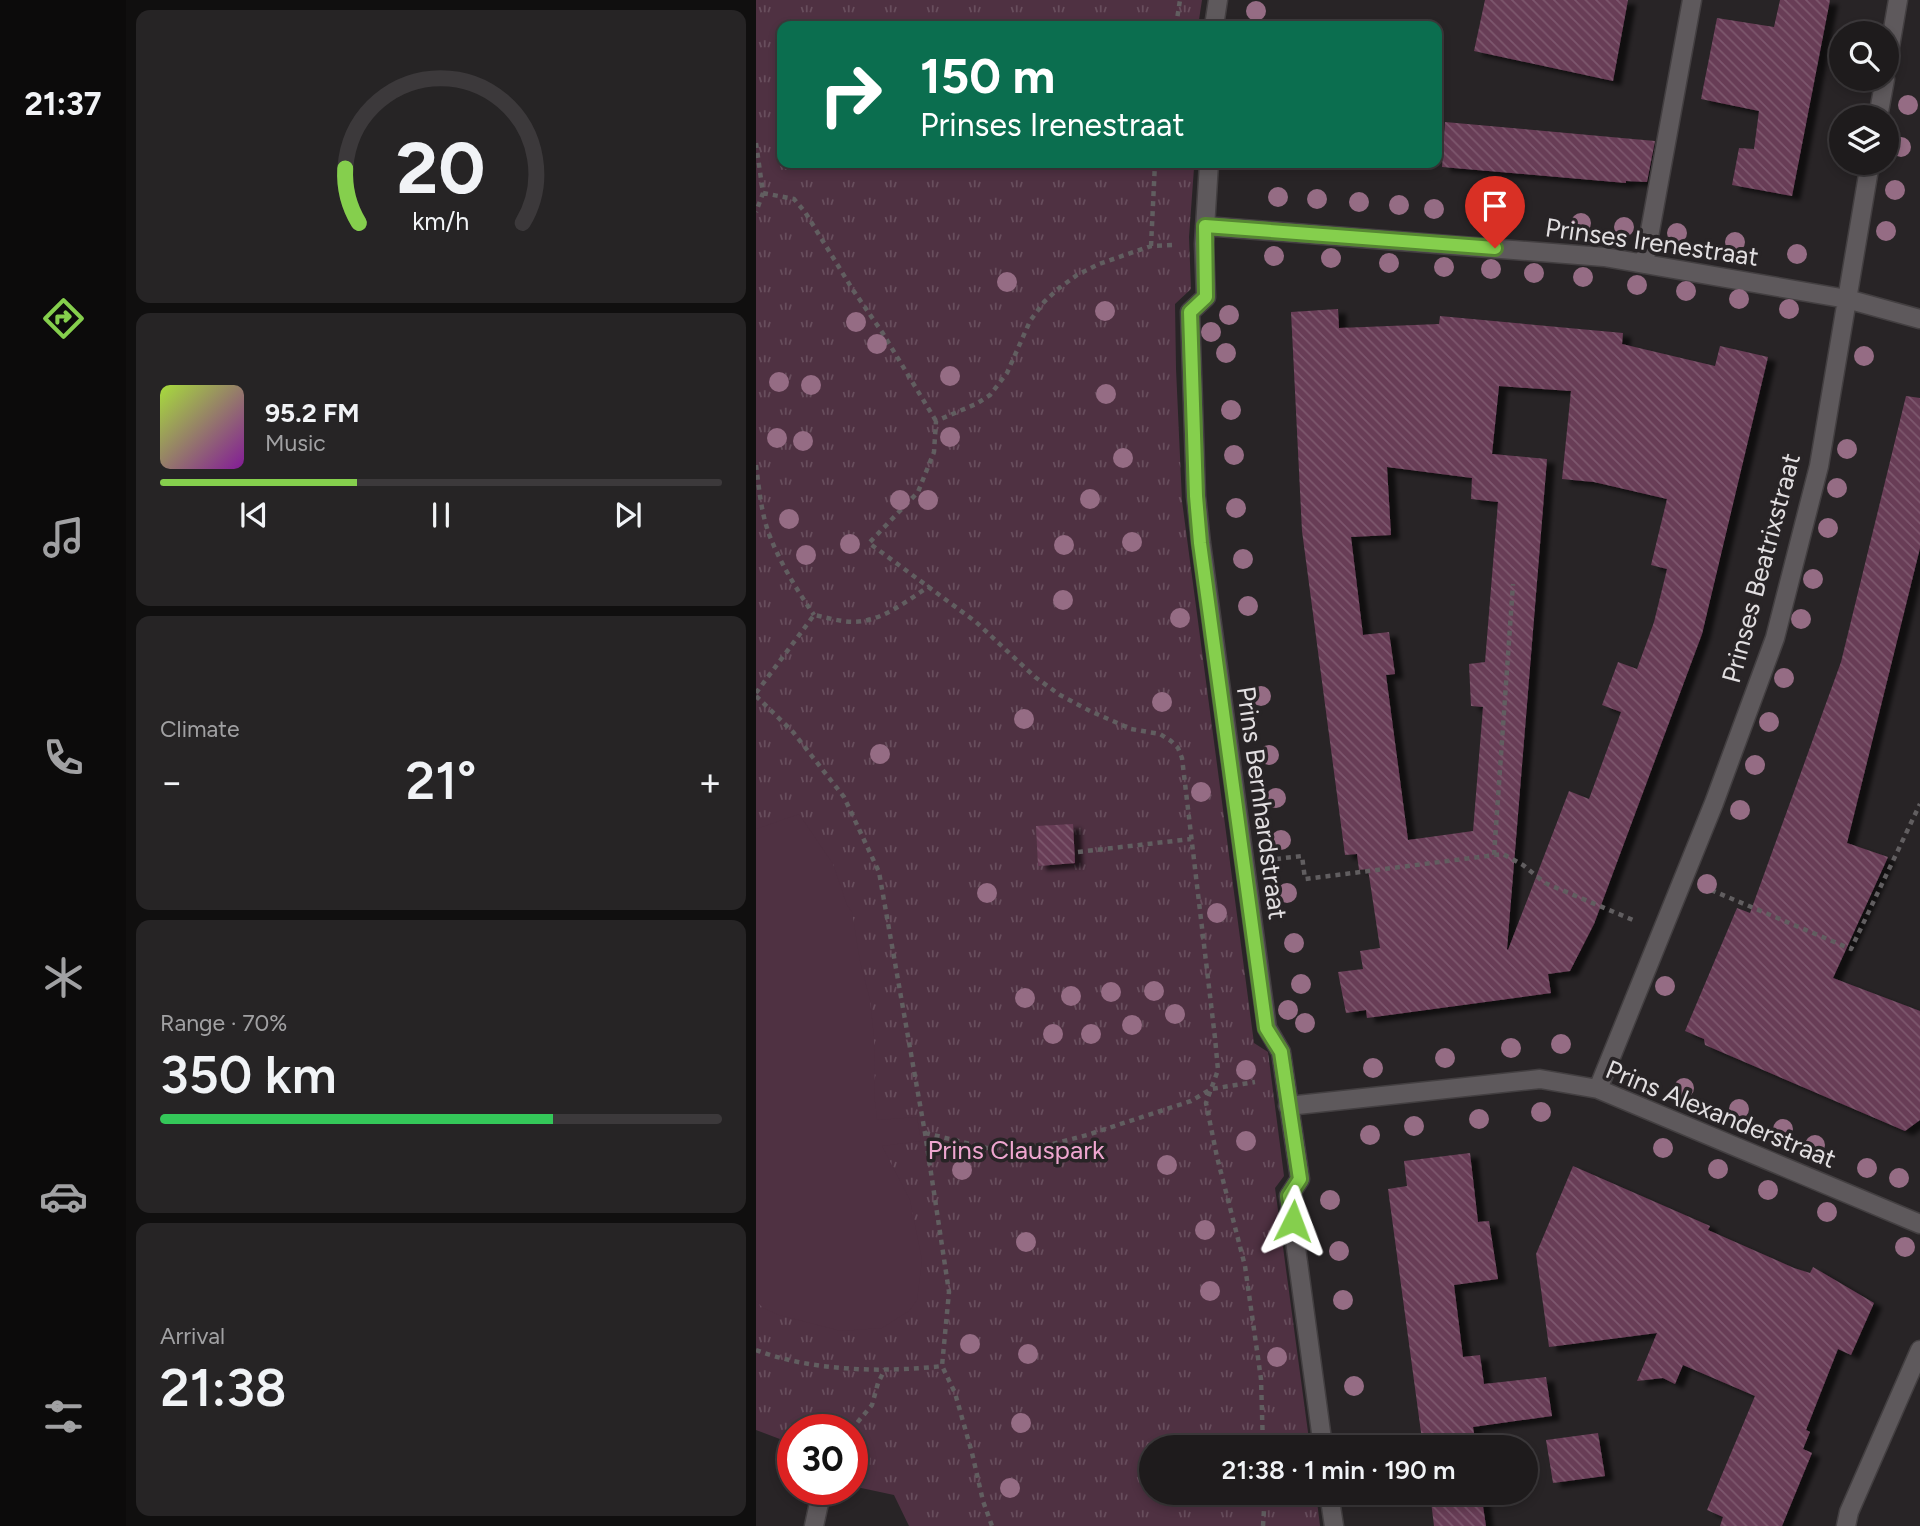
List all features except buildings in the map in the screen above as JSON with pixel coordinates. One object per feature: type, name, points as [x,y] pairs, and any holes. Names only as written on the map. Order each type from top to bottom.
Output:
[{"type":"street","points":[[1215,21],[1218,0]]},
{"type":"street","points":[[1644,264],[1692,0]]},
{"type":"street","points":[[1895,21],[1899,0]]},
{"type":"street","name":"Prins Bernhardstraat","points":[[1209,168],[1205,235],[1206,297],[1190,312],[1196,496],[1266,1028],[1281,1052],[1300,1179],[1289,1196],[1321,1435]]},
{"type":"street","name":"Prinses Beatrixstraat","points":[[1598,1089],[1714,803],[1775,638],[1819,466],[1868,175]]},
{"type":"street","name":"Prinses Irenestraat","points":[[1205,235],[1604,257],[1847,299],[1920,319]]},
{"type":"street","name":"Prins Alexanderstraat","points":[[1288,1106],[1540,1079],[1598,1089],[1920,1224]]},
{"type":"street","points":[[1846,1526],[1849,1512],[1920,1350]]},
{"type":"street","points":[[814,1526],[819,1505]]},
{"type":"street","points":[[1331,1505],[1334,1526]]},
{"type":"path","points":[[1177,21],[1180,0]]},
{"type":"path","points":[[756,143],[763,193],[756,212]]},
{"type":"path","points":[[1150,246],[1155,168]]},
{"type":"path","points":[[763,193],[794,200],[805,212],[936,421],[934,452],[918,492],[869,543],[976,622],[1035,677],[1060,695],[1131,729],[1160,734],[1178,748],[1182,758],[1218,1070],[1206,1103],[1245,1266],[1261,1379],[1263,1435]]},
{"type":"path","points":[[936,421],[990,395],[1007,373],[1030,321],[1044,302],[1077,275],[1099,264],[1150,246],[1205,235]]},
{"type":"path","points":[[756,465],[769,534],[794,586],[814,615],[861,622],[882,616],[930,586]]},
{"type":"path","points":[[1494,855],[1513,584]]},
{"type":"path","points":[[814,615],[756,694],[793,732],[844,797],[879,872],[950,1292],[942,1366],[955,1393],[992,1526]]},
{"type":"path","points":[[1684,879],[1852,949],[1920,804]]},
{"type":"path","points":[[1077,852],[1191,839]]},
{"type":"path","points":[[1244,863],[1302,856],[1306,879],[1503,854],[1523,865],[1545,883],[1662,932]]},
{"type":"path","points":[[925,1133],[987,1147],[1020,1149],[1053,1144],[1191,1101],[1211,1089],[1285,1079]]},
{"type":"path","points":[[756,1350],[791,1362],[845,1368],[918,1369],[942,1366]]},
{"type":"path","points":[[864,1414],[872,1405],[885,1369]]},
{"type":"path","points":[[1264,1526],[1265,1505]]},
{"type":"green space","name":"Prins Clauspark","points":[[756,0],[1202,0],[1199,21],[777,21],[777,168],[1194,168],[1189,237],[1191,289],[1175,304],[1182,501],[1254,1043],[1268,1052],[1284,1176],[1275,1188],[1308,1435],[1139,1435],[1139,1505],[1317,1505],[1320,1526],[909,1526],[894,1495],[868,1489],[868,1414],[777,1414],[777,1438],[756,1430]]},
{"type":"green space","points":[[799,814],[833,864],[852,912],[870,1000],[877,1120],[917,1117],[921,1141],[882,1146],[910,1200],[922,1260],[917,1300],[909,1311],[882,1328],[841,1331],[779,1315],[763,1308],[756,1301],[756,829]]},
{"type":"route","points":[[1293,1221],[1289,1196],[1300,1179],[1281,1052],[1266,1028],[1200,543],[1190,312],[1206,297],[1205,226],[1495,248]]}]
